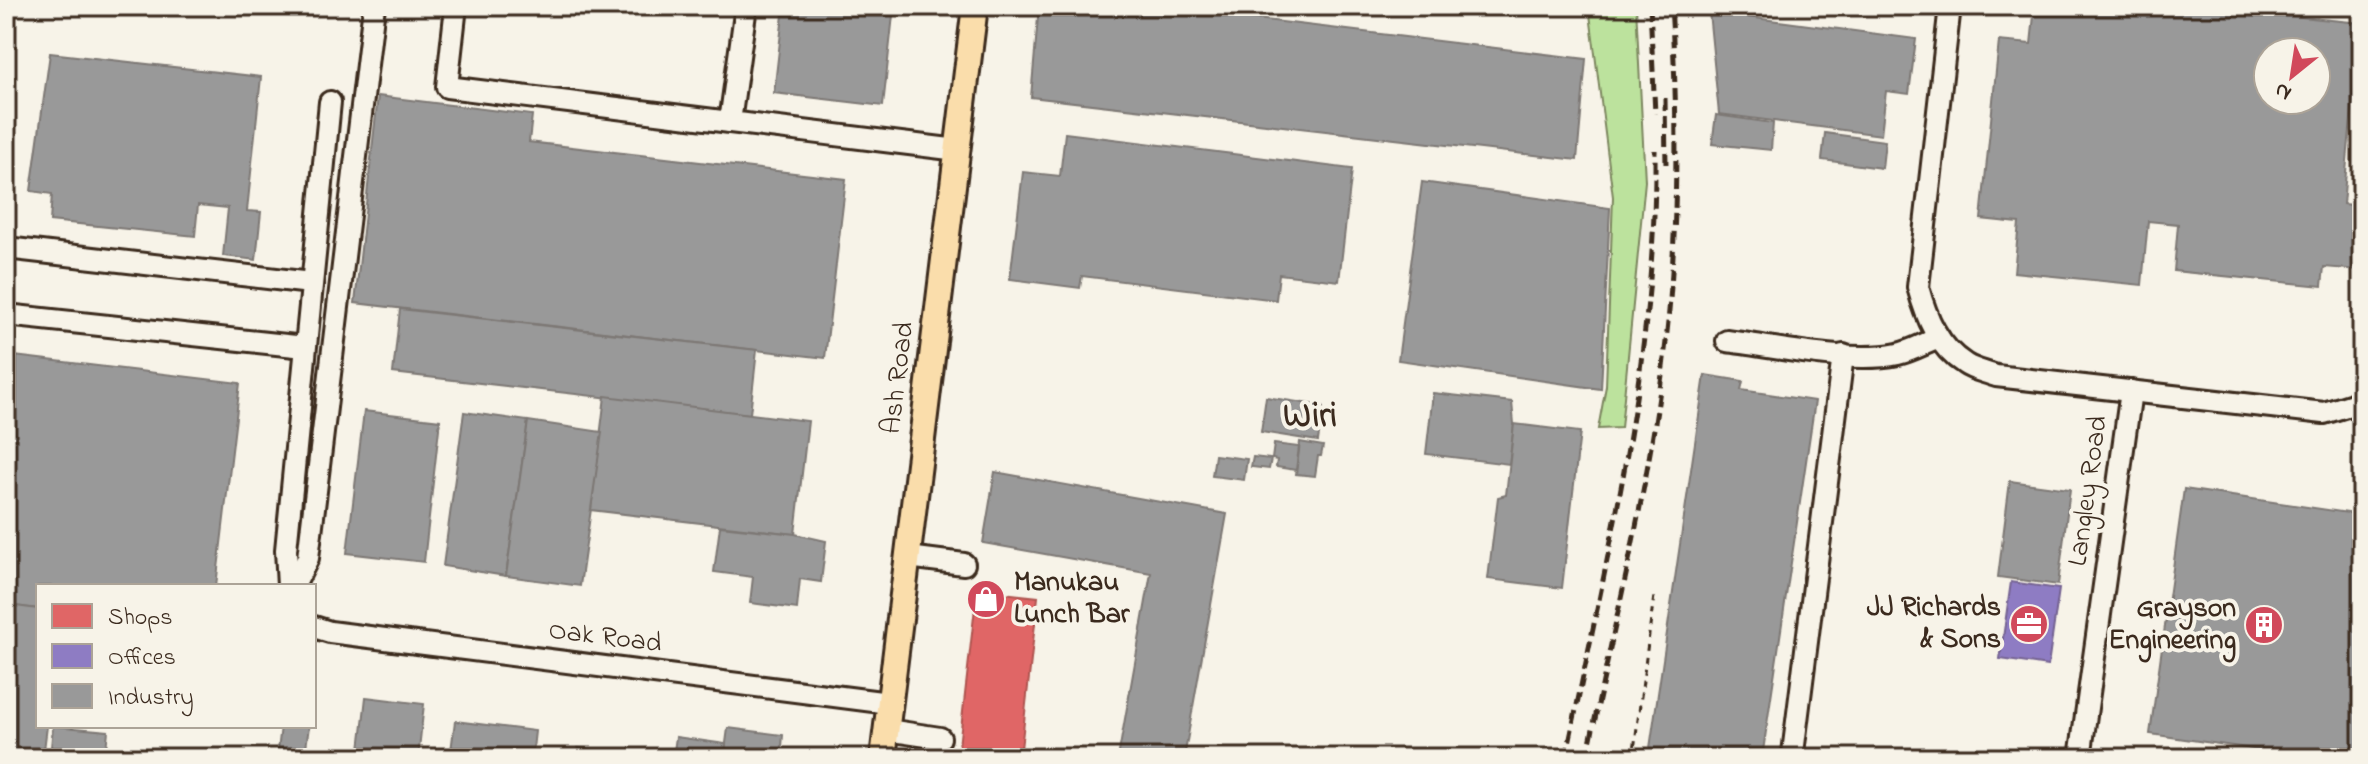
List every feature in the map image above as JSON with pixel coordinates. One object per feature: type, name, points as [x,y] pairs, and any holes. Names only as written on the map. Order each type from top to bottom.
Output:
[{"type":"main road","name":"Ash Road","points":[[883,758],[975,6]]},
{"type":"street","points":[[292,584],[308,558],[374,6]]},
{"type":"street","points":[[456,6],[447,87],[958,150]]},
{"type":"street","points":[[730,122],[746,6]]},
{"type":"street","name":"Langley Road","points":[[1950,6],[1918,287],[1926,316],[1939,338],[1965,365],[1996,376],[2131,391],[2080,758]]},
{"type":"street","points":[[291,584],[286,550],[330,102]]},
{"type":"street","points":[[6,248],[311,283]]},
{"type":"street","points":[[6,315],[305,347]]},
{"type":"street","points":[[1727,341],[1843,355],[1886,356],[1902,354],[1939,338]]},
{"type":"street","points":[[1790,758],[1843,355]]},
{"type":"street","points":[[2131,391],[2324,413],[2353,404],[2362,397]]},
{"type":"street","points":[[908,557],[964,564]]},
{"type":"street","name":"Oak Road","points":[[316,628],[330,632],[889,703]]},
{"type":"street","points":[[887,730],[940,738]]},
{"type":"path","points":[[1633,758],[1654,596]]},
{"type":"green space","points":[[1589,6],[1636,6],[1645,181],[1621,428],[1598,429],[1606,386],[1613,197]]},
{"type":"building: Shops","points":[[977,590],[1038,597],[1020,758],[958,755]]},
{"type":"building: Offices","name":"JJ Richards & Sons","points":[[2011,582],[2059,589],[2048,666],[2000,659]]},
{"type":"building: Industry","points":[[784,6],[894,6],[883,106],[774,93]]},
{"type":"building: Industry","points":[[1039,6],[1150,6],[1586,59],[1577,160],[1031,97]]},
{"type":"building: Industry","points":[[2035,6],[2192,6],[2360,23],[2343,204],[2362,206],[2360,270],[2324,267],[2322,286],[2174,271],[2178,224],[2148,221],[2142,285],[2014,272],[2019,223],[1981,219],[1999,41],[2031,44]]},
{"type":"building: Industry","points":[[1709,12],[1916,39],[1909,94],[1886,91],[1881,135],[1719,114]]},
{"type":"building: Industry","points":[[50,53],[261,77],[247,211],[261,212],[256,260],[223,256],[228,208],[198,205],[195,236],[50,221],[52,194],[31,191]]},
{"type":"building: Industry","points":[[378,96],[532,115],[529,142],[846,179],[825,358],[355,303]]},
{"type":"building: Industry","points":[[1716,115],[1773,123],[1771,150],[1712,144]]},
{"type":"building: Industry","points":[[1065,133],[1352,169],[1339,281],[1279,274],[1276,300],[1082,276],[1080,288],[1010,279],[1023,172],[1060,176]]},
{"type":"building: Industry","points":[[1825,133],[1885,141],[1882,168],[1822,160]]},
{"type":"building: Industry","points":[[1422,182],[1610,208],[1601,389],[1398,360]]},
{"type":"building: Industry","points":[[400,309],[757,350],[750,414],[393,373]]},
{"type":"building: Industry","points":[[6,355],[240,383],[216,584],[36,584],[36,609],[6,605]]},
{"type":"building: Industry","points":[[1705,375],[1743,381],[1741,390],[1815,401],[1762,758],[1715,758],[1650,748]]},
{"type":"building: Industry","points":[[1433,393],[1512,402],[1514,424],[1509,464],[1426,454]]},
{"type":"building: Industry","points":[[605,396],[808,421],[795,534],[591,510]]},
{"type":"building: Industry","points":[[1266,397],[1323,406],[1318,441],[1261,432]]},
{"type":"building: Industry","points":[[364,411],[440,420],[424,562],[347,553]]},
{"type":"building: Industry","points":[[464,412],[528,421],[506,576],[443,566]]},
{"type":"building: Industry","points":[[528,421],[602,432],[580,586],[506,576]]},
{"type":"building: Industry","points":[[1514,424],[1580,432],[1562,588],[1488,579],[1498,497],[1506,495]]},
{"type":"building: Industry","points":[[1300,442],[1323,446],[1315,476],[1296,474]]},
{"type":"building: Industry","points":[[1274,444],[1299,447],[1296,470],[1276,467],[1277,460],[1272,459]]},
{"type":"building: Industry","points":[[1215,455],[1247,459],[1244,480],[1212,476]]},
{"type":"building: Industry","points":[[1253,457],[1271,459],[1269,469],[1251,467]]},
{"type":"building: Industry","points":[[995,472],[1227,514],[1184,758],[1118,758],[1151,573],[983,543]]},
{"type":"building: Industry","points":[[2010,481],[2070,489],[2058,585],[1998,577]]},
{"type":"building: Industry","name":"Grayson Engineering","points":[[2184,489],[2362,515],[2362,758],[2315,758],[2150,734]]},
{"type":"building: Industry","points":[[720,526],[795,534],[826,541],[821,582],[800,579],[797,609],[750,603],[753,577],[714,572]]},
{"type":"building: Industry","points":[[8,605],[36,609],[36,728],[47,728],[43,758],[6,758]]},
{"type":"building: Industry","points":[[366,697],[424,704],[418,758],[359,758]]},
{"type":"building: Industry","points":[[455,721],[535,731],[532,758],[450,758]]},
{"type":"building: Industry","points":[[53,728],[108,731],[105,758],[50,758]]},
{"type":"building: Industry","points":[[281,728],[309,728],[305,755],[278,751]]},
{"type":"building: Industry","points":[[728,728],[783,735],[781,758],[724,758]]},
{"type":"building: Industry","points":[[676,737],[726,744],[724,758],[673,758]]},
{"type":"building: Industry","points":[[578,748],[665,758],[577,758]]},
{"type":"railway","points":[[1650,6],[1655,114]]},
{"type":"railway","points":[[1587,758],[1644,486],[1662,377],[1674,243],[1676,164],[1671,6]]},
{"type":"railway","points":[[1665,98],[1666,166]]},
{"type":"railway","points":[[1566,758],[1613,532],[1639,380],[1648,304],[1655,150]]},
{"type":"place","name":"Manukau Lunch Bar","points":[[986,599]]},
{"type":"place","name":"JJ Richards & Sons","points":[[2029,624]]},
{"type":"place","name":"Grayson Engineering","points":[[2264,625]]},
{"type":"district","name":"Wiri","points":[[1310,417]]}]
